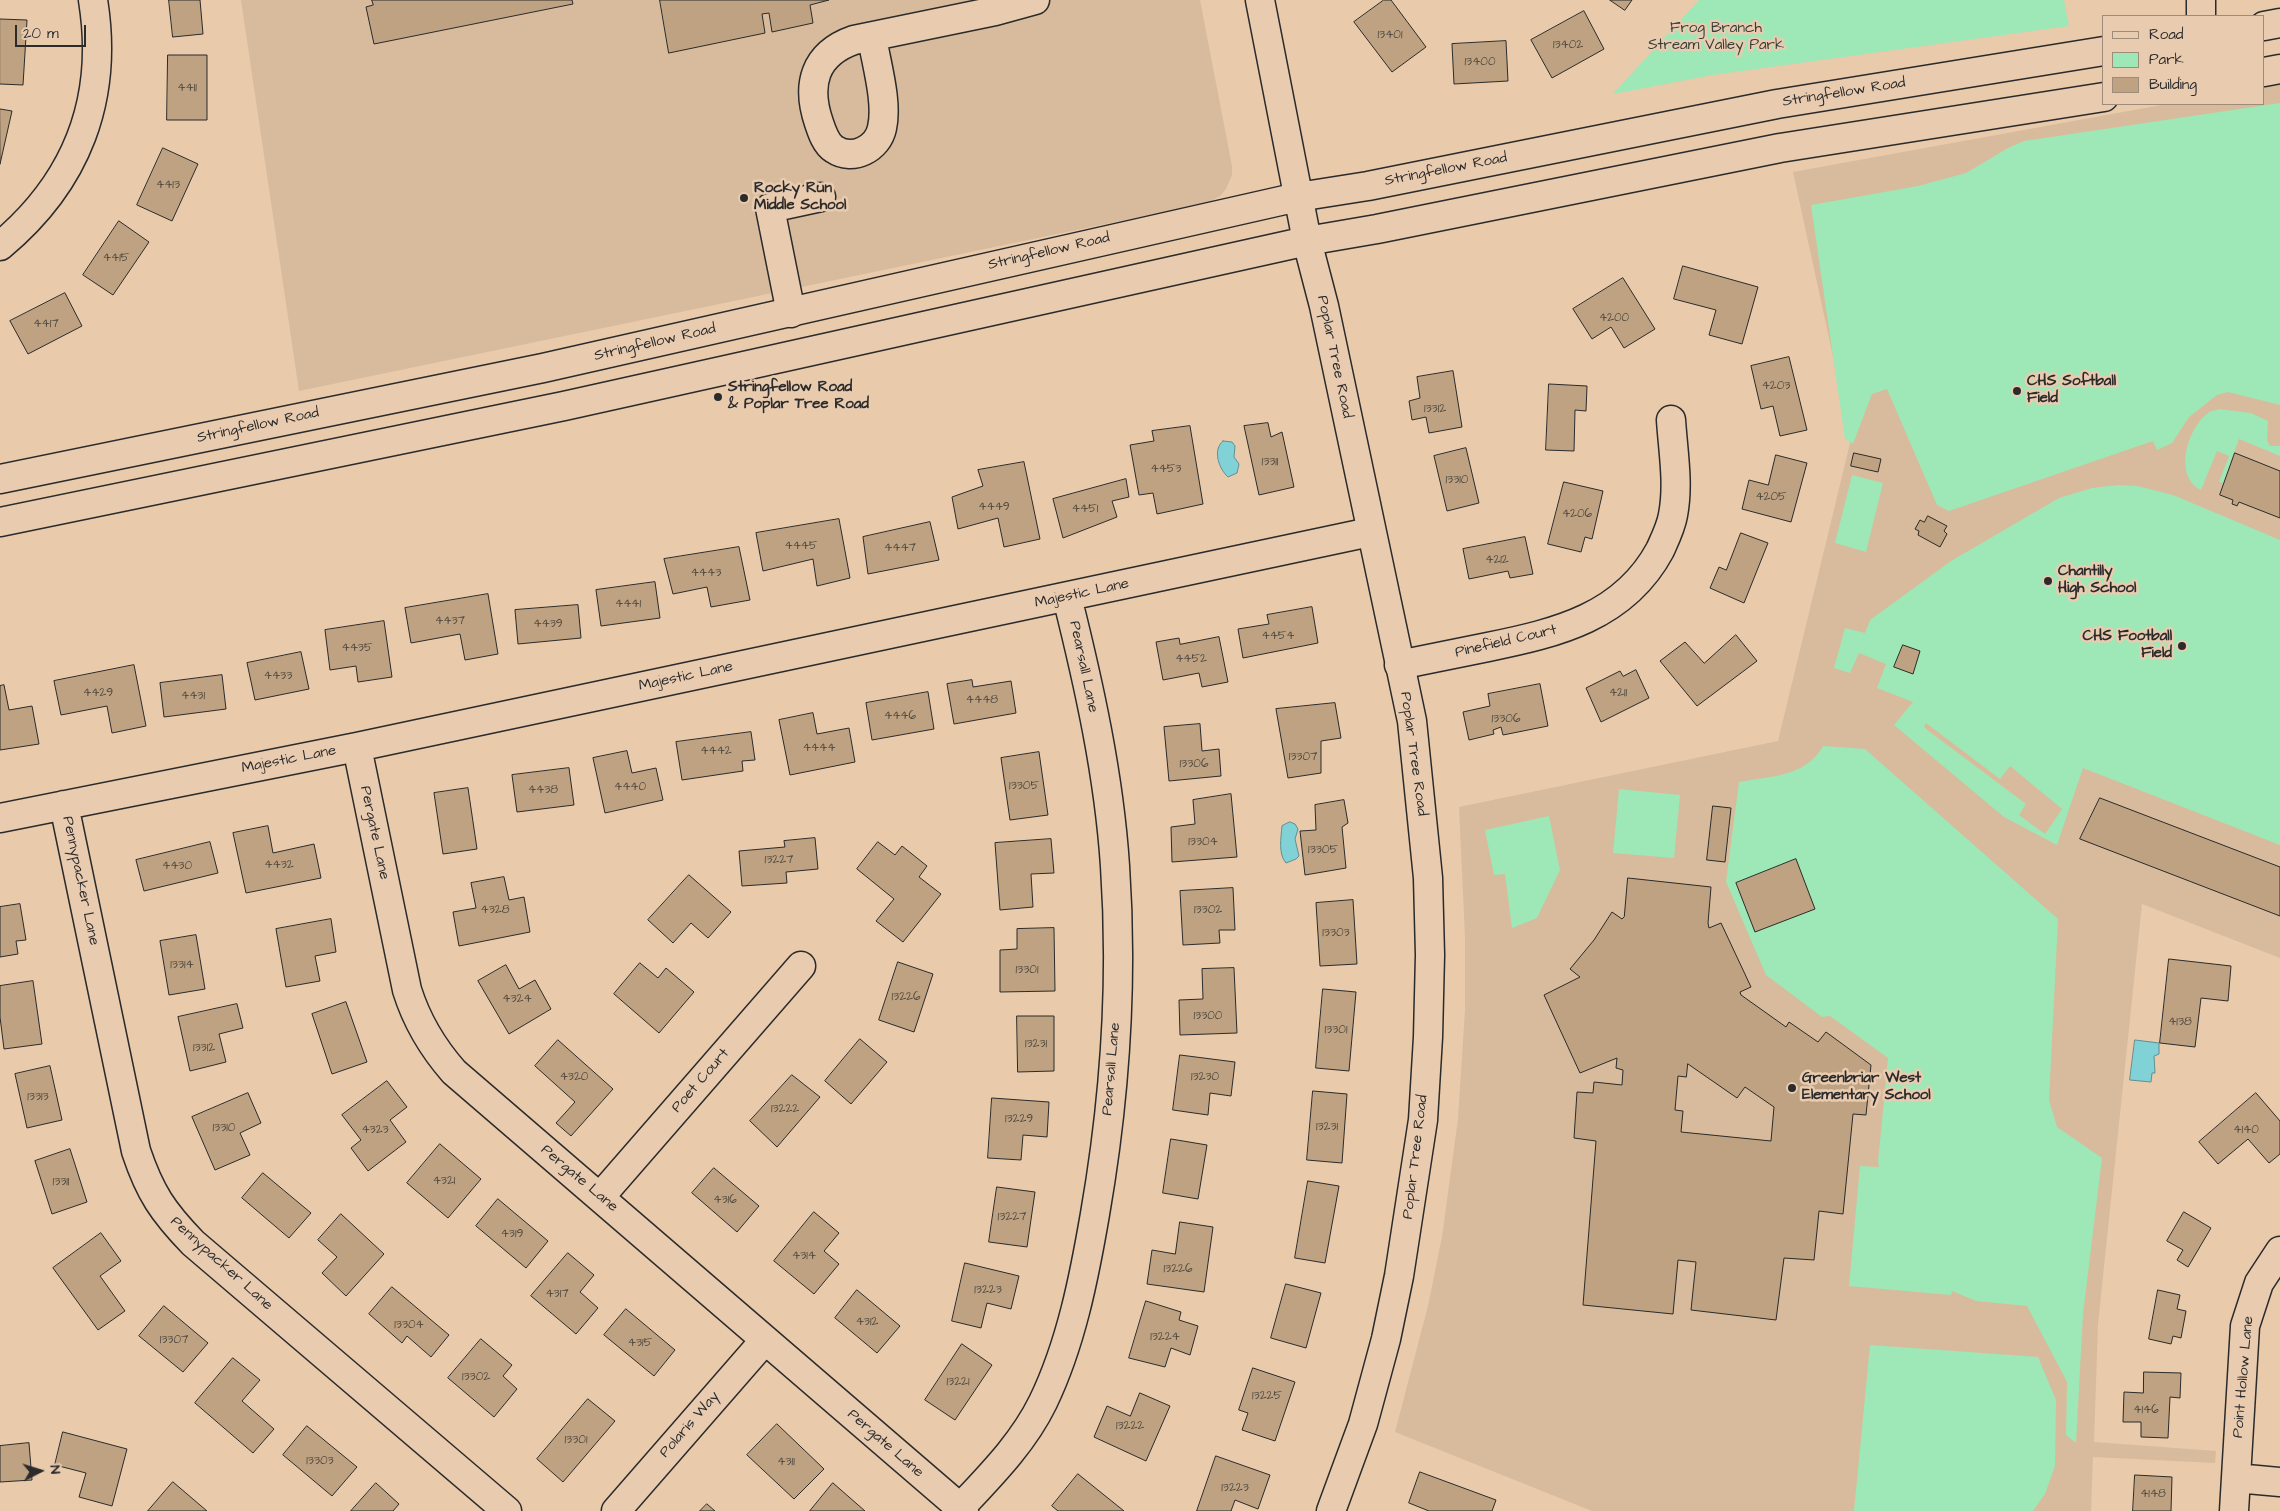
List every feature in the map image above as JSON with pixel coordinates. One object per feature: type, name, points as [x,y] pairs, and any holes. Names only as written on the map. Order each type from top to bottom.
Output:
[{"type":"street","points":[[0,246],[22,228],[47,199],[70,164],[86,125],[96,84],[98,63],[98,42],[93,0]]},
{"type":"street","name":"Poplar Tree Road","points":[[1260,0],[1307,241],[1324,306],[1370,532],[1412,721],[1428,878],[1430,988],[1423,1120],[1411,1210],[1386,1339],[1363,1424],[1331,1511]]},
{"type":"street","points":[[2201,0],[2202,15]]},
{"type":"street","points":[[872,37],[996,11],[1032,1]]},
{"type":"street","points":[[2265,26],[2280,23]]},
{"type":"street","name":"Stringfellow Road","points":[[0,479],[552,366],[791,313],[1066,248],[1298,197],[1378,184],[1777,104],[2102,51]]},
{"type":"street","points":[[2265,72],[2280,69]]},
{"type":"street","points":[[0,522],[564,406],[1307,241],[1387,227],[1780,148],[2102,97]]},
{"type":"street","points":[[791,313],[770,208],[821,197]]},
{"type":"street","name":"Pinefield Court","points":[[1399,665],[1524,640],[1561,630],[1598,613],[1620,599],[1639,581],[1654,562],[1666,539],[1673,516],[1676,492],[1671,420]]},
{"type":"street","name":"Majestic Lane","points":[[0,818],[357,746],[1370,532]]},
{"type":"street","name":"Pearsall Lane","points":[[962,1509],[1022,1437],[1042,1405],[1057,1371],[1072,1322],[1086,1264],[1108,1121],[1118,985],[1115,864],[1100,749],[1068,597]]},
{"type":"street","name":"Pergate Lane","points":[[357,746],[407,990],[425,1034],[436,1052],[454,1072],[962,1509]]},
{"type":"street","name":"Pennypacker Lane","points":[[64,805],[136,1151],[152,1193],[168,1217],[193,1243],[507,1511]]},
{"type":"street","name":"Poet Court","points":[[600,1197],[802,966]]},
{"type":"street","name":"Point Hollow Lane","points":[[2234,1511],[2245,1326],[2260,1282],[2280,1251]]},
{"type":"street","name":"Polaris Way","points":[[616,1511],[765,1340]]},
{"type":"street","points":[[2236,1478],[2280,1482]]},
{"type":"shaded area","name":"Rocky Run Middle School","points":[[241,0],[1200,0],[1232,166],[1232,175],[1226,189],[1220,196],[1207,203],[299,391]]},
{"type":"shaded area","points":[[2280,83],[2280,958],[2142,904],[2098,1324],[2094,1442],[2216,1451],[2215,1463],[2093,1457],[2091,1511],[1592,1511],[1395,1432],[1428,1306],[1442,1237],[1458,1119],[1465,1010],[1465,937],[1459,807],[1778,741],[1851,439],[1793,172],[2162,105],[2265,105],[2265,86]]},
{"type":"green space","name":"Frog Branch Stream Valley Park","points":[[1699,0],[2064,0],[2069,26],[1713,75],[1613,94]]},
{"type":"green space","points":[[2280,103],[2280,405],[2228,392],[2217,395],[2189,417],[2172,443],[2157,450],[2153,441],[1949,511],[1937,505],[1887,389],[1872,394],[1853,444],[1845,439],[1811,205],[1918,186],[1966,173],[2008,148],[2024,141]]},
{"type":"green space","points":[[2219,409],[2251,413],[2268,421],[2267,440],[2270,446],[2280,446],[2280,456],[2239,439],[2223,483],[2219,482],[2229,456],[2217,451],[2201,490],[2192,483],[2187,474],[2185,464],[2186,452],[2194,430],[2201,420],[2209,412]]},
{"type":"green space","points":[[1852,475],[1883,483],[1866,552],[1835,543]]},
{"type":"green space","points":[[2118,485],[2137,486],[2173,495],[2280,540],[2280,845],[2083,768],[2057,845],[2004,817],[1894,725],[1913,702],[1877,688],[1886,664],[1859,653],[1850,673],[1834,668],[1845,628],[1865,633],[1870,620],[1951,561],[2059,498],[2092,488]],"holes":[[[1903,645],[1920,652],[1913,673],[1895,667]],[[1926,723],[2000,779],[2010,766],[2062,809],[2045,834],[2019,815],[2026,804],[1930,732],[1924,727]]]},
{"type":"green space","points":[[1823,746],[1865,749],[2058,919],[2049,1100],[2057,1127],[2102,1158],[2083,1314],[2076,1443],[2066,1435],[2067,1382],[2027,1306],[1976,1301],[1952,1291],[1951,1295],[1849,1286],[1860,1166],[1879,1167],[1888,1058],[1830,1016],[1822,1017],[1766,975],[1726,882],[1739,782],[1775,776],[1797,769],[1807,764]]},
{"type":"green space","points":[[1619,789],[1680,795],[1674,858],[1613,853]]},
{"type":"green space","points":[[1549,816],[1560,870],[1537,918],[1512,928],[1505,874],[1494,875],[1485,830]]},
{"type":"green space","points":[[1870,1345],[2038,1357],[2056,1400],[2055,1466],[2045,1494],[2033,1511],[1854,1511]]},
{"type":"water","points":[[1223,441],[1232,442],[1235,446],[1234,457],[1239,464],[1237,473],[1228,477],[1222,469],[1217,454]]},
{"type":"water","points":[[1290,822],[1295,824],[1298,829],[1295,839],[1299,856],[1286,863],[1281,851],[1282,826]]},
{"type":"water","points":[[2135,1040],[2159,1043],[2159,1054],[2154,1056],[2155,1073],[2152,1073],[2151,1082],[2130,1080]]},
{"type":"building","points":[[169,0],[200,0],[203,34],[173,37]]},
{"type":"building","points":[[372,0],[572,0],[573,4],[374,44],[366,7],[373,5]]},
{"type":"building","points":[[660,0],[829,0],[810,5],[813,23],[772,32],[769,13],[762,14],[765,33],[669,53]]},
{"type":"building","points":[[1384,0],[1391,0],[1426,47],[1392,72],[1354,22]]},
{"type":"building","points":[[1610,0],[1632,0],[1625,10]]},
{"type":"building","points":[[1584,11],[1604,49],[1552,78],[1531,40]]},
{"type":"building","points":[[0,19],[27,20],[23,85],[0,84]]},
{"type":"building","points":[[1506,41],[1508,81],[1454,84],[1452,44]]},
{"type":"building","points":[[168,55],[207,55],[207,120],[167,120]]},
{"type":"building","points":[[0,109],[12,111],[0,164]]},
{"type":"building","points":[[163,148],[198,164],[172,221],[137,205]]},
{"type":"building","points":[[119,221],[149,242],[113,295],[83,275]]},
{"type":"building","points":[[1683,266],[1758,287],[1742,344],[1709,335],[1716,310],[1674,299]]},
{"type":"building","points":[[1623,278],[1655,329],[1624,348],[1611,327],[1592,339],[1573,309]]},
{"type":"building","points":[[65,293],[82,326],[28,354],[10,321]]},
{"type":"building","points":[[1789,357],[1807,430],[1780,436],[1773,406],[1761,409],[1751,366]]},
{"type":"building","points":[[1453,371],[1462,427],[1429,433],[1426,417],[1412,420],[1409,401],[1420,398],[1417,377]]},
{"type":"building","points":[[1549,384],[1587,386],[1586,411],[1575,410],[1574,451],[1546,450]]},
{"type":"building","points":[[1268,423],[1271,437],[1282,432],[1294,487],[1259,495],[1244,426]]},
{"type":"building","points":[[1190,426],[1203,504],[1157,514],[1153,493],[1139,495],[1130,445],[1154,441],[1152,431]]},
{"type":"building","points":[[1466,448],[1479,503],[1447,511],[1434,456]]},
{"type":"building","points":[[1854,453],[1881,459],[1878,472],[1851,466]]},
{"type":"building","points":[[2235,453],[2280,471],[2280,518],[2239,502],[2237,506],[2232,504],[2233,500],[2220,495]]},
{"type":"building","points":[[1776,455],[1807,463],[1791,522],[1742,509],[1749,480],[1768,485]]},
{"type":"building","points":[[1024,462],[1040,539],[1004,547],[998,518],[958,529],[952,497],[983,486],[978,470]]},
{"type":"building","points":[[1126,479],[1129,497],[1112,501],[1117,517],[1063,538],[1053,499]]},
{"type":"building","points":[[1564,482],[1603,491],[1592,539],[1585,537],[1581,552],[1548,544]]},
{"type":"building","points":[[1928,516],[1947,526],[1944,531],[1947,534],[1940,547],[1918,535],[1919,531],[1915,529],[1920,520],[1924,522]]},
{"type":"building","points":[[839,519],[850,578],[817,586],[813,559],[763,571],[756,533]]},
{"type":"building","points":[[930,522],[939,560],[868,574],[863,537]]},
{"type":"building","points":[[1741,533],[1768,543],[1744,603],[1710,588],[1719,567],[1726,570]]},
{"type":"building","points":[[1525,537],[1533,574],[1510,578],[1508,571],[1469,579],[1463,549]]},
{"type":"building","points":[[739,547],[750,600],[711,607],[707,587],[673,594],[664,559]]},
{"type":"building","points":[[655,582],[660,618],[601,626],[596,590]]},
{"type":"building","points":[[488,594],[498,654],[465,660],[460,634],[411,643],[405,608]]},
{"type":"building","points":[[578,605],[581,638],[518,644],[515,610]]},
{"type":"building","points":[[1312,607],[1318,643],[1243,658],[1238,629],[1269,624],[1267,615]]},
{"type":"building","points":[[384,621],[392,677],[358,682],[356,666],[330,670],[325,630]]},
{"type":"building","points":[[1736,635],[1757,661],[1697,706],[1660,661],[1685,642],[1704,663]]},
{"type":"building","points":[[1219,637],[1228,682],[1202,687],[1199,673],[1163,680],[1156,642],[1179,638],[1180,644]]},
{"type":"building","points":[[1903,645],[1920,651],[1913,674],[1894,667]]},
{"type":"building","points":[[301,652],[309,689],[255,700],[247,663]]},
{"type":"building","points":[[134,665],[146,726],[112,733],[107,706],[61,715],[54,681]]},
{"type":"building","points":[[1636,670],[1649,698],[1601,722],[1586,688],[1620,671],[1623,676]]},
{"type":"building","points":[[222,675],[226,709],[164,717],[160,683]]},
{"type":"building","points":[[972,680],[973,687],[1011,681],[1016,713],[954,724],[947,684]]},
{"type":"building","points":[[1540,684],[1548,726],[1503,735],[1501,727],[1493,730],[1494,734],[1469,740],[1463,712],[1490,706],[1488,694]]},
{"type":"building","points":[[4,685],[9,710],[32,706],[39,744],[0,750],[0,686]]},
{"type":"building","points":[[928,692],[934,729],[872,740],[866,703]]},
{"type":"building","points":[[1335,703],[1341,738],[1321,741],[1321,773],[1288,778],[1276,709]]},
{"type":"building","points":[[813,713],[817,734],[849,728],[855,762],[790,775],[779,720]]},
{"type":"building","points":[[1200,724],[1202,751],[1219,749],[1221,776],[1169,781],[1164,727]]},
{"type":"building","points":[[751,732],[755,760],[742,761],[743,771],[682,780],[676,742]]},
{"type":"building","points":[[627,751],[632,773],[656,768],[663,800],[605,813],[593,758]]},
{"type":"building","points":[[1039,752],[1048,815],[1010,820],[1001,758]]},
{"type":"building","points":[[569,768],[574,805],[517,812],[512,775]]},
{"type":"building","points":[[468,788],[477,849],[443,854],[434,793]]},
{"type":"building","points":[[1231,794],[1237,857],[1172,862],[1171,827],[1195,824],[1193,800]]},
{"type":"building","points":[[2100,798],[2280,867],[2280,916],[2080,839]]},
{"type":"building","points":[[1344,800],[1348,823],[1342,827],[1346,868],[1305,875],[1300,831],[1316,830],[1315,805]]},
{"type":"building","points":[[1713,806],[1731,808],[1725,862],[1707,860]]},
{"type":"building","points":[[268,826],[273,853],[314,844],[321,878],[246,893],[233,833]]},
{"type":"building","points":[[815,838],[818,869],[786,872],[787,883],[742,886],[739,851],[785,847],[784,841]]},
{"type":"building","points":[[1051,839],[1054,873],[1031,874],[1033,907],[1000,910],[995,843]]},
{"type":"building","points":[[210,842],[218,873],[144,891],[136,860]]},
{"type":"building","points":[[878,842],[895,855],[902,846],[927,866],[919,877],[941,894],[903,942],[876,921],[894,899],[857,869]]},
{"type":"building","points":[[1796,859],[1815,909],[1755,932],[1736,883]]},
{"type":"building","points":[[689,875],[731,912],[708,938],[691,923],[673,943],[648,920]]},
{"type":"building","points":[[504,877],[509,900],[524,897],[530,932],[459,946],[453,912],[476,908],[471,883]]},
{"type":"building","points":[[1628,878],[1711,887],[1709,928],[1721,923],[1751,987],[1740,992],[1741,995],[1786,1027],[1789,1022],[1818,1042],[1826,1032],[1871,1065],[1866,1115],[1853,1114],[1843,1214],[1819,1211],[1814,1260],[1784,1258],[1776,1320],[1691,1310],[1696,1262],[1678,1260],[1673,1314],[1583,1305],[1596,1141],[1574,1138],[1577,1092],[1593,1093],[1594,1082],[1622,1085],[1623,1070],[1616,1068],[1617,1058],[1580,1073],[1544,995],[1580,977],[1570,969],[1594,940],[1612,912],[1622,919],[1624,917]],"holes":[[[1688,1064],[1737,1098],[1745,1087],[1774,1107],[1771,1141],[1681,1132],[1683,1111],[1675,1110],[1678,1076],[1686,1077]]]},
{"type":"building","points":[[1233,888],[1235,930],[1219,930],[1220,943],[1183,945],[1180,891]]},
{"type":"building","points":[[1353,900],[1357,964],[1320,966],[1316,903]]},
{"type":"building","points":[[20,904],[26,940],[16,941],[18,954],[0,957],[0,907]]},
{"type":"building","points":[[331,919],[336,952],[315,956],[320,981],[286,987],[276,929]]},
{"type":"building","points":[[1054,928],[1055,991],[1000,992],[1000,950],[1017,949],[1017,929]]},
{"type":"building","points":[[196,935],[205,989],[169,995],[160,941]]},
{"type":"building","points":[[2169,959],[2231,966],[2228,1001],[2201,998],[2195,1047],[2160,1043]]},
{"type":"building","points":[[898,962],[933,974],[914,1032],[879,1020]]},
{"type":"building","points":[[640,963],[658,978],[666,968],[694,992],[659,1033],[614,994]]},
{"type":"building","points":[[506,965],[519,989],[535,980],[551,1009],[509,1034],[478,981]]},
{"type":"building","points":[[1234,968],[1237,1033],[1180,1035],[1179,1000],[1203,999],[1202,969]]},
{"type":"building","points":[[33,981],[42,1044],[4,1049],[0,1017],[0,986]]},
{"type":"building","points":[[1323,989],[1356,992],[1349,1071],[1316,1068]]},
{"type":"building","points":[[346,1002],[367,1062],[332,1074],[312,1014]]},
{"type":"building","points":[[237,1004],[243,1028],[219,1034],[226,1062],[190,1071],[178,1017]]},
{"type":"building","points":[[1017,1016],[1054,1016],[1054,1071],[1018,1072]]},
{"type":"building","points":[[860,1039],[887,1062],[851,1104],[825,1081]]},
{"type":"building","points":[[558,1040],[613,1089],[571,1136],[556,1123],[575,1102],[535,1066]]},
{"type":"building","points":[[1180,1055],[1235,1062],[1231,1096],[1210,1093],[1208,1115],[1173,1110]]},
{"type":"building","points":[[50,1066],[62,1120],[27,1128],[15,1074]]},
{"type":"building","points":[[792,1075],[820,1097],[777,1147],[750,1121]]},
{"type":"building","points":[[387,1081],[407,1107],[390,1120],[406,1142],[368,1171],[351,1148],[361,1140],[342,1115]]},
{"type":"building","points":[[1313,1091],[1347,1094],[1342,1163],[1307,1160]]},
{"type":"building","points":[[248,1093],[261,1123],[240,1133],[250,1155],[215,1170],[192,1117]]},
{"type":"building","points":[[2256,1093],[2280,1121],[2280,1154],[2269,1163],[2248,1139],[2218,1164],[2199,1142]]},
{"type":"building","points":[[992,1098],[1049,1102],[1047,1137],[1023,1135],[1021,1160],[988,1158]]},
{"type":"building","points":[[1171,1139],[1207,1145],[1198,1199],[1163,1193]]},
{"type":"building","points":[[440,1144],[481,1179],[448,1218],[407,1183]]},
{"type":"building","points":[[70,1149],[87,1202],[52,1214],[35,1161]]},
{"type":"building","points":[[714,1168],[759,1206],[737,1232],[692,1193]]},
{"type":"building","points":[[263,1173],[311,1213],[289,1238],[242,1198]]},
{"type":"building","points":[[1308,1181],[1339,1186],[1325,1263],[1295,1258]]},
{"type":"building","points":[[997,1187],[1035,1192],[1027,1247],[989,1242]]},
{"type":"building","points":[[498,1199],[548,1241],[526,1268],[476,1226]]},
{"type":"building","points":[[814,1212],[839,1233],[824,1251],[839,1264],[814,1294],[774,1261]]},
{"type":"building","points":[[2184,1212],[2211,1228],[2188,1267],[2177,1260],[2183,1250],[2167,1241]]},
{"type":"building","points":[[341,1214],[384,1254],[346,1296],[322,1273],[337,1257],[318,1240]]},
{"type":"building","points":[[1180,1222],[1213,1227],[1204,1292],[1147,1284],[1152,1250],[1175,1254]]},
{"type":"building","points":[[101,1233],[121,1261],[100,1276],[125,1311],[98,1330],[53,1268]]},
{"type":"building","points":[[568,1253],[594,1275],[580,1292],[598,1308],[576,1334],[531,1296]]},
{"type":"building","points":[[965,1263],[1019,1276],[1011,1309],[987,1303],[981,1328],[952,1321]]},
{"type":"building","points":[[1286,1284],[1321,1293],[1306,1348],[1271,1338]]},
{"type":"building","points":[[392,1287],[449,1335],[431,1357],[407,1336],[402,1343],[369,1314]]},
{"type":"building","points":[[857,1290],[900,1326],[877,1353],[835,1318]]},
{"type":"building","points":[[2158,1290],[2180,1295],[2177,1309],[2186,1311],[2181,1338],[2173,1336],[2171,1344],[2149,1339]]},
{"type":"building","points":[[1146,1301],[1181,1312],[1179,1320],[1198,1326],[1190,1355],[1171,1348],[1165,1367],[1129,1358]]},
{"type":"building","points":[[164,1306],[208,1343],[183,1372],[139,1336]]},
{"type":"building","points":[[626,1309],[675,1350],[654,1376],[604,1335]]},
{"type":"building","points":[[481,1339],[512,1365],[503,1376],[517,1389],[494,1417],[448,1378]]},
{"type":"building","points":[[962,1344],[992,1365],[955,1420],[925,1400]]},
{"type":"building","points":[[233,1358],[260,1380],[242,1401],[274,1429],[253,1453],[195,1403]]},
{"type":"building","points":[[1253,1368],[1295,1382],[1275,1441],[1242,1430],[1248,1413],[1239,1410]]},
{"type":"building","points":[[2144,1372],[2181,1373],[2180,1398],[2170,1397],[2168,1438],[2141,1437],[2141,1422],[2123,1422],[2124,1392],[2143,1393]]},
{"type":"building","points":[[1140,1393],[1170,1406],[1146,1461],[1094,1437],[1107,1406],[1130,1416]]},
{"type":"building","points":[[588,1399],[615,1421],[563,1482],[537,1459]]},
{"type":"building","points":[[777,1424],[824,1469],[794,1499],[747,1455]]},
{"type":"building","points":[[307,1426],[357,1467],[332,1496],[283,1455]]},
{"type":"building","points":[[63,1432],[127,1449],[112,1506],[79,1497],[86,1473],[55,1465]]},
{"type":"building","points":[[29,1443],[32,1480],[0,1482],[0,1446]]},
{"type":"building","points":[[1216,1456],[1270,1475],[1258,1509],[1235,1500],[1231,1511],[1197,1511]]},
{"type":"building","points":[[1420,1472],[1496,1500],[1492,1511],[1429,1511],[1409,1503]]},
{"type":"building","points":[[1078,1474],[1124,1511],[1058,1511],[1052,1506]]},
{"type":"building","points":[[2135,1475],[2172,1477],[2171,1511],[2133,1511]]},
{"type":"building","points":[[173,1482],[207,1511],[148,1511]]},
{"type":"building","points":[[376,1483],[399,1504],[393,1511],[351,1511]]},
{"type":"building","points":[[833,1483],[865,1511],[810,1511]]},
{"type":"building","points":[[707,1504],[715,1511],[700,1511]]},
{"type":"place","name":"Rocky Run Middle School","points":[[744,198]]},
{"type":"place","name":"CHS Softball Field","points":[[2017,391]]},
{"type":"place","name":"Stringfellow Road & Poplar Tree Road","points":[[718,397]]},
{"type":"place","name":"Chantilly High School","points":[[2048,581]]},
{"type":"place","name":"CHS Football Field","points":[[2182,646]]},
{"type":"place","name":"Greenbriar West Elementary School","points":[[1792,1088]]}]
